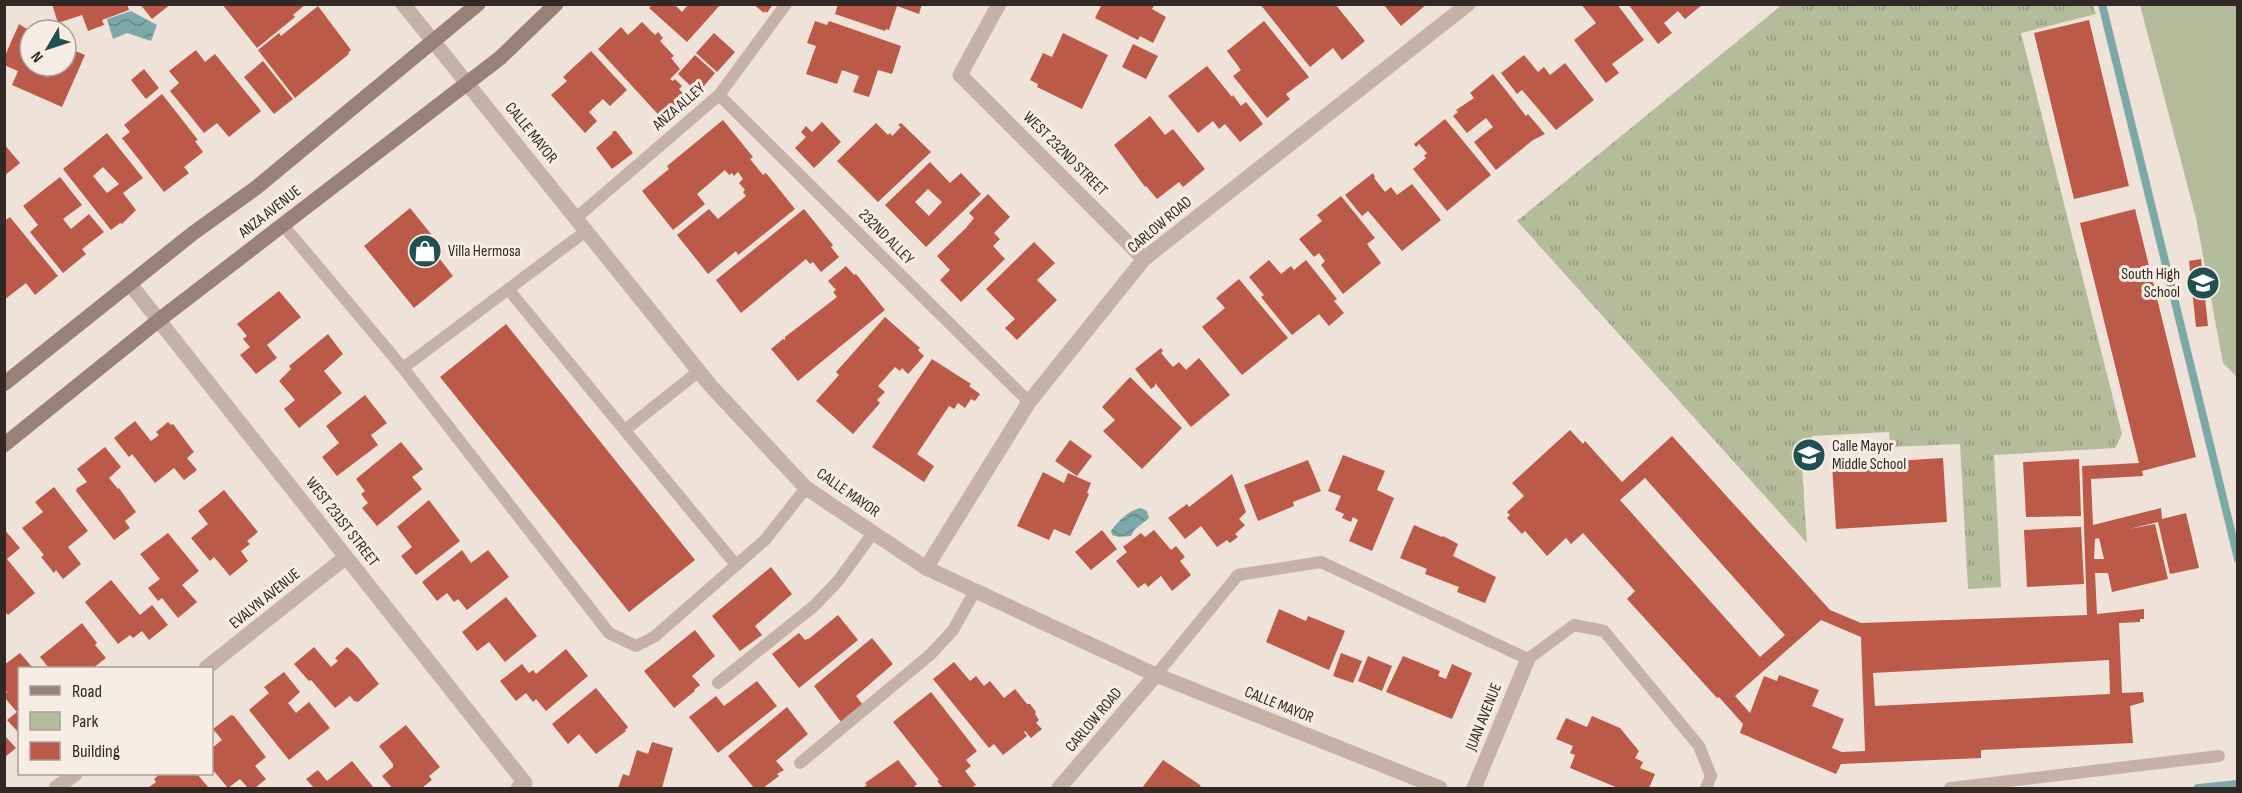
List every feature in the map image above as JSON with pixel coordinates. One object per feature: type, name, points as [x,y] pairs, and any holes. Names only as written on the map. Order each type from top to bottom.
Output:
[{"type":"main road","name":"ANZA AVENUE","points":[[4,384],[192,234],[257,187],[478,4]]},
{"type":"main road","name":"ANZA AVENUE","points":[[4,445],[159,320],[500,58],[556,4]]},
{"type":"street","name":"CALLE MAYOR","points":[[403,4],[699,371],[806,488],[926,568],[1156,675],[1440,789]]},
{"type":"street","name":"WEST 232ND STREET","points":[[999,4],[960,75],[1144,259]]},
{"type":"street","name":"CARLOW ROAD","points":[[926,568],[1029,402],[1144,259],[1468,4]]},
{"type":"street","name":"WEST 231ST STREET","points":[[130,284],[346,557],[522,786]]},
{"type":"street","name":"EVALYN AVENUE","points":[[208,667],[346,557]]},
{"type":"street","name":"JUAN AVENUE","points":[[1474,789],[1527,659]]},
{"type":"street","name":"CARLOW ROAD","points":[[1059,789],[1156,675]]},
{"type":"street","points":[[56,789],[74,775]]},
{"type":"lane","name":"ANZA ALLEY","points":[[576,218],[719,95],[786,4]]},
{"type":"lane","name":"232ND ALLEY","points":[[719,95],[1029,402]]},
{"type":"lane","points":[[283,225],[403,368],[609,633],[636,646],[654,637],[765,540],[806,488]]},
{"type":"lane","points":[[403,368],[586,231]]},
{"type":"lane","points":[[508,289],[736,565]]},
{"type":"lane","points":[[625,430],[699,371]]},
{"type":"lane","points":[[718,683],[814,606],[838,581],[873,533]]},
{"type":"lane","points":[[1156,675],[1238,575],[1321,562],[1527,659],[1574,625],[1604,631],[1700,746],[1711,776],[1706,789]]},
{"type":"lane","points":[[800,763],[932,654],[952,630],[975,591]]},
{"type":"lane","points":[[1950,789],[2219,756]]},
{"type":"green space","points":[[1783,4],[2093,5],[2096,14],[2021,33],[2122,434],[2115,448],[1994,455],[2001,587],[1968,589],[1960,444],[1890,447],[1889,432],[1812,436],[1813,450],[1801,451],[1807,543],[1517,221]]},
{"type":"green space","points":[[2140,5],[2237,5],[2237,377],[2223,363],[2196,218]]},
{"type":"water","points":[[131,11],[157,25],[151,41],[127,33],[113,39],[107,19]]},
{"type":"water","points":[[1141,508],[1147,511],[1149,518],[1134,530],[1131,536],[1112,535],[1111,531],[1120,520],[1132,511]]},
{"type":"building","points":[[52,4],[127,4],[129,10],[102,20],[104,25],[88,31],[82,15],[73,18],[56,18]]},
{"type":"building","points":[[140,4],[171,4],[152,19]]},
{"type":"building","points":[[222,4],[306,4],[293,15],[295,17],[257,48]]},
{"type":"building","points":[[649,4],[674,4],[682,12],[689,4],[721,4],[687,42],[649,8],[651,6]]},
{"type":"building","points":[[753,4],[773,4],[767,13],[765,11],[764,13]]},
{"type":"building","points":[[838,4],[922,4],[919,14],[897,6],[889,30],[885,31],[835,14]]},
{"type":"building","points":[[1102,4],[1155,4],[1152,9],[1166,17],[1153,43],[1140,36],[1138,40],[1095,18]]},
{"type":"building","points":[[1260,4],[1335,4],[1365,41],[1342,60],[1333,48],[1310,67]]},
{"type":"building","points":[[1383,4],[1427,4],[1401,26]]},
{"type":"building","points":[[1581,4],[1617,4],[1644,40],[1612,64],[1619,73],[1606,83],[1574,40],[1596,23]]},
{"type":"building","points":[[1628,4],[1703,4],[1685,19],[1678,11],[1664,23],[1672,33],[1658,44]]},
{"type":"building","points":[[318,6],[351,50],[295,98],[258,50],[279,33],[281,36]]},
{"type":"building","points":[[2089,20],[2129,186],[2074,199],[2034,33]]},
{"type":"building","points":[[815,21],[827,25],[829,21],[901,46],[892,74],[878,70],[869,97],[853,92],[859,76],[842,70],[837,84],[806,74],[816,46],[807,43]]},
{"type":"building","points":[[1264,21],[1309,77],[1286,94],[1290,99],[1267,118],[1233,76],[1241,70],[1227,51]]},
{"type":"building","points":[[642,22],[655,35],[658,32],[663,38],[660,41],[674,56],[671,58],[680,69],[670,79],[673,81],[675,79],[682,86],[679,89],[691,102],[667,124],[598,49],[621,27],[628,35]]},
{"type":"building","points":[[18,26],[18,71],[4,65],[4,58]]},
{"type":"building","points":[[714,33],[735,52],[717,72],[696,53]]},
{"type":"building","points":[[1063,33],[1108,55],[1082,109],[1037,87],[1038,84],[1030,80],[1043,53],[1052,57]]},
{"type":"building","points":[[1133,44],[1158,56],[1146,79],[1122,67]]},
{"type":"building","points":[[196,50],[205,62],[215,54],[261,111],[229,137],[217,123],[204,133],[170,91],[179,83],[169,71]]},
{"type":"building","points":[[591,51],[627,90],[610,106],[603,99],[589,112],[597,121],[585,133],[551,95],[567,81],[563,77]]},
{"type":"building","points":[[78,52],[85,55],[78,71]]},
{"type":"building","points":[[695,55],[715,73],[698,93],[678,74]]},
{"type":"building","points":[[1524,55],[1538,72],[1544,67],[1550,75],[1565,63],[1594,100],[1556,130],[1522,90],[1517,94],[1501,73]]},
{"type":"building","points":[[263,61],[293,99],[274,114],[244,77]]},
{"type":"building","points":[[1207,66],[1232,97],[1233,95],[1241,106],[1246,102],[1263,124],[1240,142],[1225,124],[1219,129],[1213,121],[1198,133],[1168,96]]},
{"type":"building","points":[[144,69],[159,88],[146,99],[131,80]]},
{"type":"building","points":[[18,71],[18,78],[75,78],[62,107],[12,85]]},
{"type":"building","points":[[1493,74],[1526,116],[1528,114],[1545,134],[1533,140],[1496,170],[1474,142],[1493,127],[1486,118],[1467,133],[1453,116],[1458,112],[1456,110],[1474,98],[1470,93]]},
{"type":"building","points":[[162,94],[198,140],[195,141],[203,152],[184,167],[189,173],[164,192],[122,138],[130,132],[124,125]]},
{"type":"building","points":[[1150,116],[1165,135],[1173,129],[1205,169],[1183,187],[1179,182],[1157,199],[1145,187],[1114,145]]},
{"type":"building","points":[[1445,119],[1491,175],[1447,211],[1413,169],[1426,158],[1424,156],[1427,153],[1419,144],[1416,147],[1414,144]]},
{"type":"building","points":[[723,120],[753,157],[750,159],[763,175],[766,173],[795,209],[738,255],[736,251],[708,274],[677,235],[709,209],[718,219],[746,196],[743,192],[745,190],[739,183],[743,179],[738,172],[734,176],[732,173],[729,175],[725,170],[697,194],[705,204],[673,230],[642,191],[669,169],[667,166]]},
{"type":"building","points":[[822,122],[841,142],[814,168],[795,148],[806,137],[801,132],[806,126],[812,132]]},
{"type":"building","points":[[876,123],[892,136],[901,127],[898,125],[901,123],[931,152],[878,202],[837,161]]},
{"type":"building","points":[[613,131],[616,131],[633,153],[612,169],[596,148]]},
{"type":"building","points":[[107,133],[143,178],[123,193],[136,210],[122,224],[120,223],[111,230],[63,169]],"holes":[[[103,167],[119,184],[107,193],[93,176]]]},
{"type":"building","points":[[4,144],[20,163],[4,176]]},
{"type":"building","points":[[930,162],[950,183],[961,173],[981,194],[926,247],[885,205]],"holes":[[[928,189],[942,202],[929,216],[915,202]]]},
{"type":"building","points":[[1373,173],[1374,178],[1385,192],[1391,187],[1397,195],[1412,184],[1441,220],[1402,251],[1368,211],[1362,216],[1345,195]]},
{"type":"building","points":[[60,177],[82,205],[63,219],[71,229],[89,214],[104,232],[82,249],[86,254],[63,273],[30,232],[38,225],[23,206]]},
{"type":"building","points":[[988,194],[1010,217],[994,233],[1000,239],[993,246],[1005,259],[961,302],[940,280],[950,270],[937,256],[966,228],[974,218],[969,213]]},
{"type":"building","points":[[1341,196],[1375,238],[1367,244],[1381,263],[1343,294],[1321,265],[1325,261],[1319,253],[1314,257],[1299,239],[1322,221],[1317,215]]},
{"type":"building","points":[[410,208],[431,234],[427,238],[453,276],[414,308],[364,246]]},
{"type":"building","points":[[804,209],[833,245],[831,247],[839,257],[821,272],[813,262],[810,264],[806,259],[741,313],[716,280]]},
{"type":"building","points":[[2135,209],[2196,457],[2142,471],[2143,476],[2091,479],[2093,525],[2161,508],[2162,519],[2186,513],[2199,568],[2170,574],[2158,522],[2129,529],[2155,524],[2168,579],[2112,592],[2108,573],[2095,573],[2097,614],[2144,609],[2144,619],[2140,619],[2140,622],[2119,623],[2122,693],[2143,692],[2144,702],[2130,706],[2133,743],[1981,750],[1981,758],[1841,764],[1836,774],[1740,733],[1743,724],[1627,599],[1635,591],[1583,533],[1571,544],[1566,538],[1547,556],[1525,531],[1522,534],[1507,518],[1510,515],[1507,512],[1524,496],[1512,483],[1570,430],[1583,444],[1585,441],[1622,482],[1672,436],[1830,610],[1861,623],[2087,615],[2082,466],[2139,463],[2080,223]],"holes":[[[1645,478],[1785,635],[1760,657],[1620,500]],[[2099,538],[2104,559],[2094,559],[2095,539]],[[1821,620],[1861,637],[1865,751],[1842,752],[1832,748],[1844,719],[1812,706],[1819,690],[1779,675],[1777,681],[1764,676],[1750,713],[1735,696]],[[2109,660],[2110,694],[1875,706],[1873,673]]]},
{"type":"building","points":[[10,217],[58,276],[35,295],[26,283],[4,300],[4,221]]},
{"type":"building","points":[[1034,242],[1055,263],[1037,280],[1057,300],[1017,340],[1005,328],[1015,319],[986,289]]},
{"type":"building","points":[[2201,259],[2208,326],[2196,327],[2189,261]]},
{"type":"building","points":[[1269,260],[1281,274],[1291,266],[1294,270],[1306,260],[1337,299],[1334,301],[1344,313],[1329,326],[1319,314],[1292,335],[1261,297],[1264,295],[1249,277]]},
{"type":"building","points":[[846,266],[854,275],[856,274],[885,310],[798,381],[771,349],[837,297],[833,292],[836,290],[828,281]]},
{"type":"building","points":[[1239,279],[1288,338],[1242,375],[1202,327],[1225,308],[1216,298]]},
{"type":"building","points":[[279,291],[301,317],[267,345],[277,358],[256,374],[240,355],[250,347],[243,339],[247,336],[237,324]]},
{"type":"building","points":[[885,317],[920,348],[918,350],[924,356],[908,374],[902,368],[900,371],[895,367],[878,386],[885,392],[877,400],[880,403],[853,434],[816,401],[839,375],[836,372]]},
{"type":"building","points":[[506,324],[695,560],[629,612],[440,377]]},
{"type":"building","points":[[328,334],[343,354],[324,371],[342,393],[299,428],[284,409],[295,400],[279,381],[291,369],[289,366]]},
{"type":"building","points":[[1161,348],[1163,351],[1161,353],[1173,367],[1179,362],[1186,370],[1199,358],[1230,395],[1191,427],[1155,383],[1151,389],[1135,369]]},
{"type":"building","points":[[932,359],[971,384],[969,386],[980,394],[975,401],[971,399],[965,408],[958,403],[954,409],[949,406],[917,454],[934,466],[924,482],[872,447]]},
{"type":"building","points":[[1130,377],[1182,428],[1142,469],[1103,431],[1115,420],[1102,407]]},
{"type":"building","points":[[365,395],[387,423],[371,435],[378,445],[337,476],[322,457],[339,443],[326,426]]},
{"type":"building","points":[[135,421],[151,441],[159,435],[156,432],[168,422],[173,424],[194,452],[187,458],[197,470],[184,480],[174,468],[155,483],[132,454],[129,457],[114,438]]},
{"type":"building","points":[[1070,440],[1092,456],[1077,476],[1055,461]]},
{"type":"building","points":[[401,442],[423,469],[412,477],[422,489],[377,526],[362,508],[368,503],[361,494],[365,491],[356,479]]},
{"type":"building","points":[[105,447],[121,467],[109,478],[136,512],[125,521],[130,528],[114,540],[76,491],[87,482],[77,469]]},
{"type":"building","points":[[1343,455],[1385,471],[1377,490],[1394,498],[1372,551],[1349,541],[1358,520],[1353,517],[1351,522],[1342,518],[1344,514],[1335,510],[1341,496],[1328,491]]},
{"type":"building","points":[[1943,458],[1947,522],[1836,529],[1832,465]]},
{"type":"building","points":[[2079,459],[2081,516],[2026,517],[2023,462]]},
{"type":"building","points":[[1308,460],[1321,491],[1293,502],[1294,506],[1258,521],[1244,485]]},
{"type":"building","points":[[1043,472],[1064,483],[1068,473],[1091,483],[1087,493],[1089,494],[1070,536],[1054,529],[1049,540],[1017,526]]},
{"type":"building","points":[[1232,474],[1246,512],[1239,519],[1245,525],[1235,534],[1238,537],[1230,543],[1227,540],[1217,547],[1201,526],[1185,539],[1168,518],[1187,504],[1189,507]]},
{"type":"building","points":[[54,487],[88,531],[68,547],[81,564],[63,579],[56,570],[54,573],[41,557],[44,555],[22,528],[43,512],[35,502]]},
{"type":"building","points":[[224,490],[258,532],[247,541],[250,544],[241,551],[248,561],[230,576],[214,557],[210,561],[191,538],[208,524],[198,511]]},
{"type":"building","points":[[429,500],[460,541],[416,575],[401,556],[412,547],[397,527]]},
{"type":"building","points":[[1414,525],[1458,544],[1453,556],[1496,577],[1485,603],[1457,592],[1459,587],[1425,574],[1427,569],[1400,558]]},
{"type":"building","points":[[2081,527],[2084,584],[2027,587],[2024,530]]},
{"type":"building","points":[[4,529],[20,548],[7,559],[35,593],[8,615],[4,611]]},
{"type":"building","points":[[1102,530],[1117,549],[1091,570],[1075,552]]},
{"type":"building","points":[[1154,530],[1171,550],[1176,546],[1185,557],[1180,561],[1191,575],[1172,591],[1161,576],[1148,587],[1145,583],[1138,588],[1116,561],[1127,552],[1123,547],[1141,533],[1145,537]]},
{"type":"building","points":[[168,533],[199,571],[182,585],[197,602],[178,618],[162,598],[158,601],[148,588],[160,579],[140,554]]},
{"type":"building","points":[[462,550],[471,563],[488,550],[509,577],[467,610],[458,599],[454,602],[447,593],[437,601],[422,582]]},
{"type":"building","points":[[771,567],[792,594],[755,626],[762,635],[740,651],[712,616]]},
{"type":"building","points":[[111,580],[140,615],[152,605],[168,625],[149,640],[142,631],[133,638],[130,635],[118,644],[85,602]]},
{"type":"building","points":[[506,597],[537,636],[505,662],[489,642],[477,651],[462,632]]},
{"type":"building","points":[[1279,609],[1306,621],[1308,616],[1345,631],[1329,670],[1266,642]]},
{"type":"building","points":[[838,615],[858,640],[799,688],[772,654],[799,633],[805,640],[810,638]]},
{"type":"building","points":[[82,623],[106,658],[94,667],[48,667],[40,657]]},
{"type":"building","points":[[695,630],[715,656],[692,676],[700,685],[674,708],[644,671]]},
{"type":"building","points":[[872,638],[893,664],[856,696],[863,705],[841,722],[814,686]]},
{"type":"building","points":[[314,647],[331,667],[338,661],[335,658],[347,647],[379,684],[358,702],[350,696],[335,708],[294,664]]},
{"type":"building","points":[[566,649],[588,676],[546,711],[536,699],[533,702],[526,693],[516,701],[500,681],[522,664],[529,673],[533,670],[536,674]]},
{"type":"building","points":[[20,653],[32,667],[18,667],[18,732],[7,720],[17,712],[4,697],[7,692],[4,689],[4,665]]},
{"type":"building","points":[[1341,653],[1362,661],[1353,683],[1333,676]]},
{"type":"building","points":[[1368,656],[1392,666],[1382,691],[1358,681]]},
{"type":"building","points":[[1403,656],[1440,671],[1438,676],[1446,679],[1452,664],[1472,673],[1452,719],[1386,692]]},
{"type":"building","points":[[954,662],[970,681],[976,676],[984,686],[990,681],[1004,698],[1015,689],[1036,712],[1039,720],[1036,723],[1042,729],[1031,738],[1025,731],[1027,736],[1003,755],[994,744],[989,748],[933,679]]},
{"type":"building","points":[[284,672],[300,692],[288,703],[296,713],[309,702],[330,728],[289,760],[249,710],[269,693],[264,687]]},
{"type":"building","points":[[757,681],[777,706],[718,753],[689,717],[716,696],[724,706]]},
{"type":"building","points":[[596,688],[628,727],[596,754],[579,734],[568,744],[552,724]]},
{"type":"building","points":[[931,692],[977,751],[966,760],[971,766],[965,771],[976,785],[971,788],[943,788],[893,722]]},
{"type":"building","points":[[787,707],[808,734],[776,761],[784,770],[777,774],[779,776],[763,788],[754,788],[728,756]]},
{"type":"building","points":[[231,715],[234,716],[266,757],[255,766],[266,779],[255,788],[248,788],[240,779],[228,788],[213,770],[213,747],[222,740],[213,729]]},
{"type":"building","points":[[1592,716],[1620,728],[1639,751],[1635,758],[1643,762],[1640,768],[1655,774],[1649,788],[1618,788],[1570,768],[1575,755],[1570,753],[1573,746],[1556,739],[1566,718],[1587,727]]},
{"type":"building","points":[[406,725],[440,767],[429,776],[432,780],[424,788],[392,788],[382,776],[393,767],[393,764],[379,746]]},
{"type":"building","points":[[4,735],[16,748],[4,758]]},
{"type":"building","points":[[652,742],[673,748],[662,788],[618,788],[623,774],[629,776],[637,750],[648,754]]},
{"type":"building","points":[[898,760],[917,784],[915,788],[863,788],[867,785],[865,783]]},
{"type":"building","points":[[1163,760],[1200,785],[1201,788],[1142,788]]},
{"type":"building","points":[[352,761],[374,788],[314,788],[306,779],[318,770],[327,781]]},
{"type":"building","points":[[159,775],[198,775],[209,788],[148,788],[156,782],[154,779]]},
{"type":"waterway","points":[[2102,4],[2238,559]]},
{"type":"waterway","points":[[2198,788],[2238,784]]},
{"type":"place","name":"Villa Hermosa","points":[[425,251]]},
{"type":"place","name":"South High School","points":[[2203,283]]},
{"type":"place","name":"Calle Mayor Middle School","points":[[1809,455]]}]
